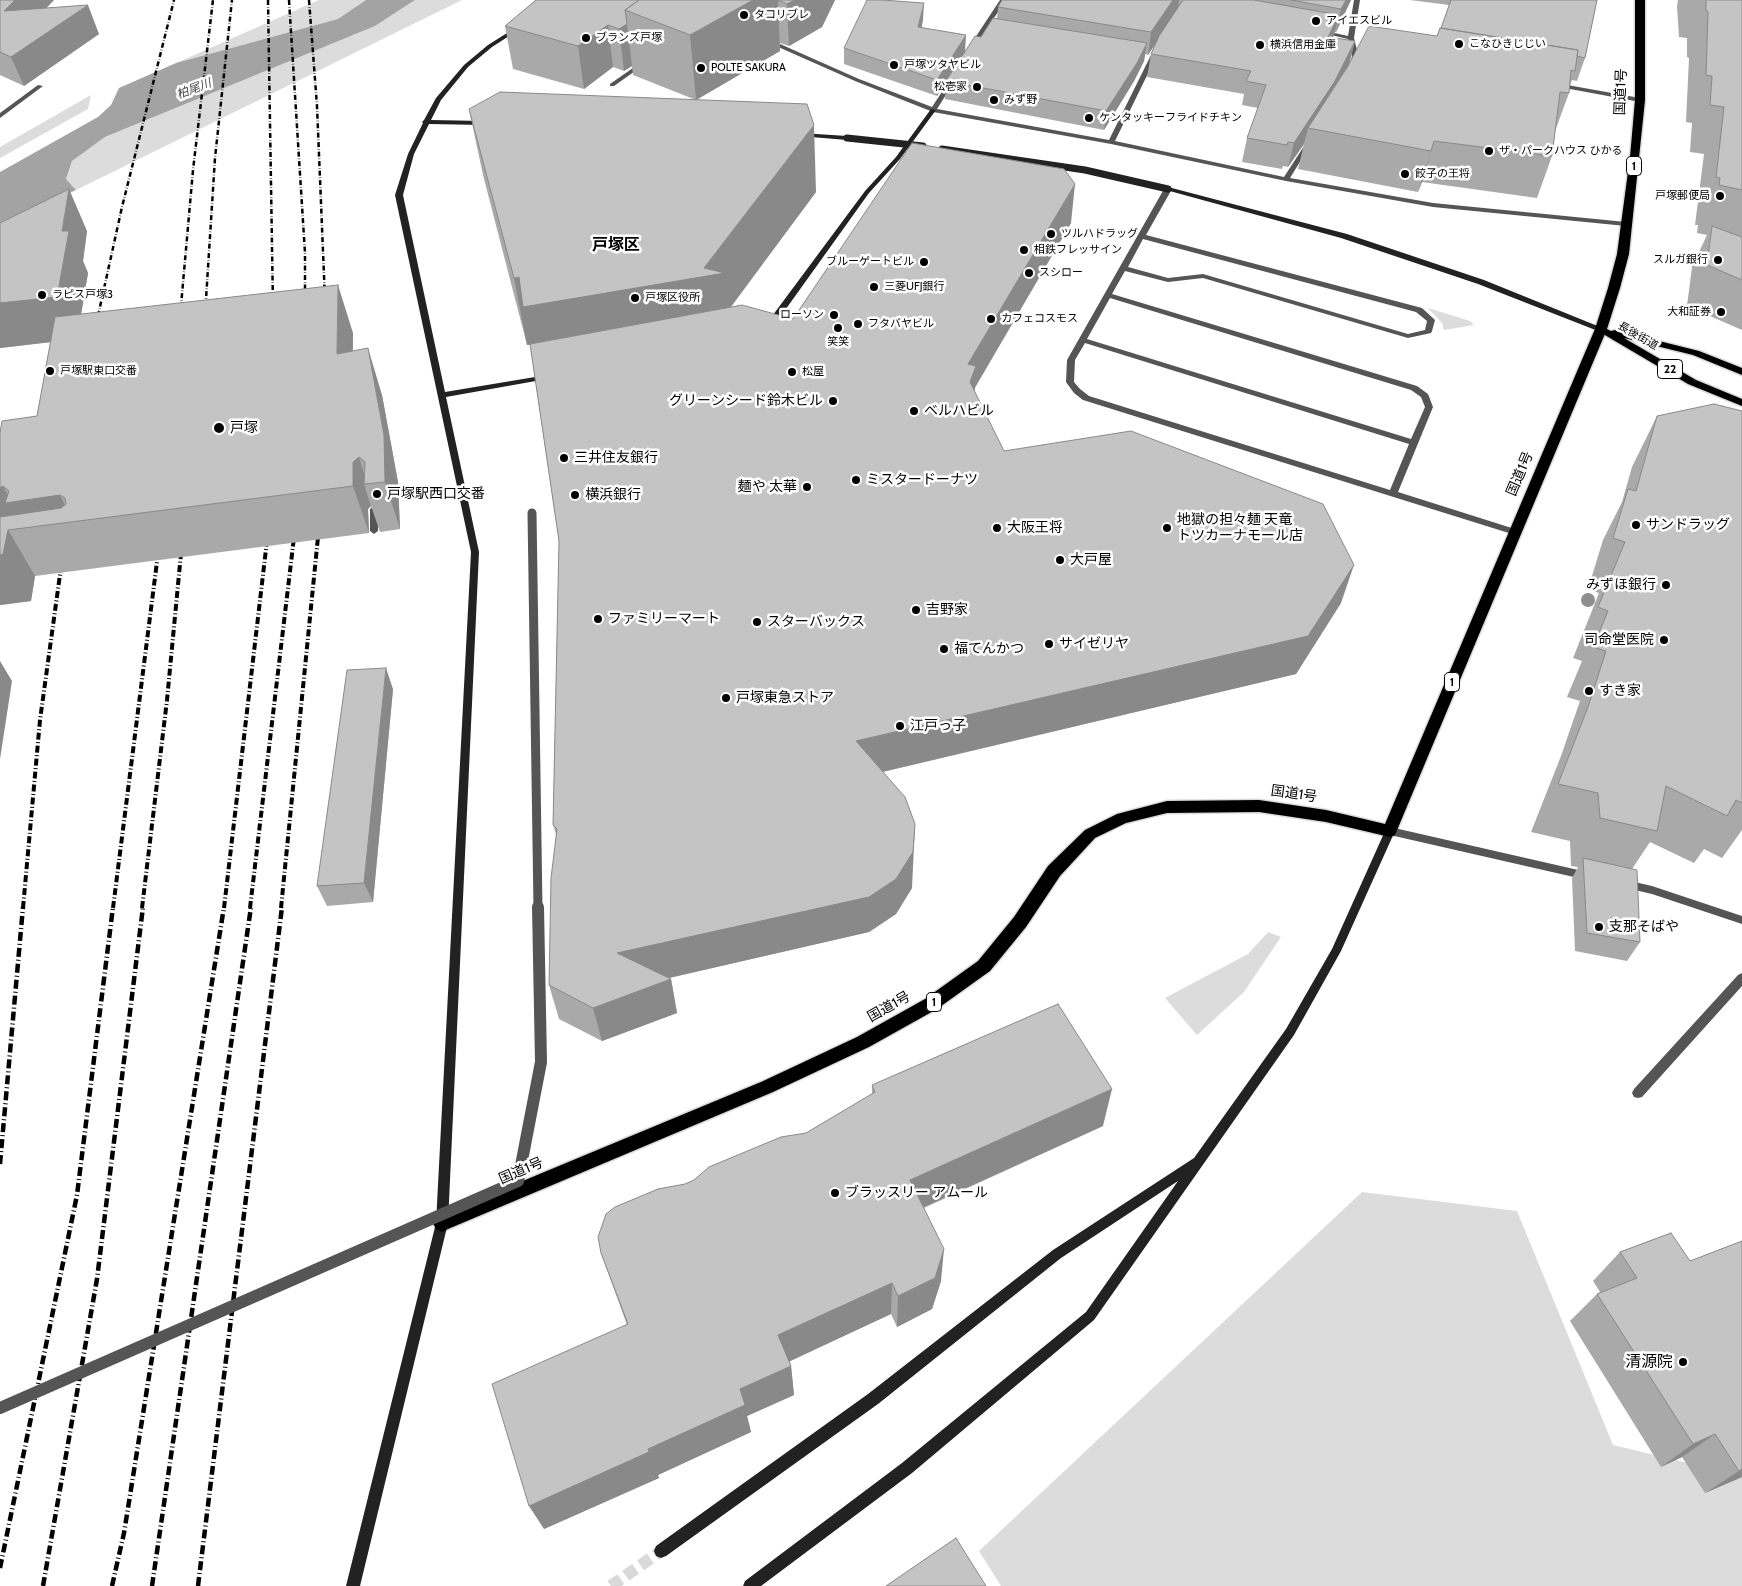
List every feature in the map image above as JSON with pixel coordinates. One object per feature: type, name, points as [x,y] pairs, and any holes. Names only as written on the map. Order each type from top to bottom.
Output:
[{"type":"highway","name":"国道1号","points":[[442,1223],[767,1086],[863,1042],[932,1004],[984,966],[1020,922],[1054,871],[1090,834],[1122,818],[1166,808],[1211,805],[1259,806],[1326,816],[1390,831],[1601,329],[1623,254],[1640,100],[1640,0]]},
{"type":"main road","name":"長後街道","points":[[1601,329],[1696,354],[1742,372]]},
{"type":"main road","name":"長後街道","points":[[1601,329],[1692,382],[1742,403]]},
{"type":"street","points":[[969,53],[1003,0]]},
{"type":"street","points":[[1350,74],[1354,67],[1355,54],[1351,38],[1358,0]]},
{"type":"street","points":[[353,1586],[442,1223],[475,552],[399,195],[404,171],[425,122],[438,99],[457,75],[490,46],[521,26]]},
{"type":"street","points":[[984,31],[993,33]]},
{"type":"street","points":[[1312,31],[1351,38]]},
{"type":"street","points":[[766,40],[857,80],[934,110],[1111,142],[1286,179],[1434,205],[1626,224]]},
{"type":"street","points":[[1111,142],[1151,59],[1161,44]]},
{"type":"street","points":[[1355,54],[1364,55]]},
{"type":"street","points":[[612,85],[651,56]]},
{"type":"street","points":[[1142,58],[1151,59]]},
{"type":"street","points":[[765,332],[867,192],[898,158],[934,110],[959,69]]},
{"type":"street","points":[[1550,84],[1640,100]]},
{"type":"street","points":[[0,116],[40,86]]},
{"type":"street","points":[[425,122],[490,123]]},
{"type":"street","points":[[788,134],[928,147]]},
{"type":"street","points":[[1286,179],[1312,138]]},
{"type":"street","points":[[937,148],[1085,170],[1168,188],[1344,236],[1481,282],[1601,329]]},
{"type":"street","points":[[1168,188],[1071,360],[1070,382],[1076,391],[1086,398],[1515,532]]},
{"type":"street","points":[[1123,268],[1168,280],[1203,276],[1408,336],[1428,332],[1431,320],[1420,310],[1141,236]]},
{"type":"street","points":[[1108,295],[1414,388],[1425,396],[1430,407],[1393,494]]},
{"type":"street","points":[[1083,340],[1414,443]]},
{"type":"street","points":[[442,395],[560,375]]},
{"type":"street","points":[[374,509],[374,532]]},
{"type":"street","points":[[0,1408],[518,1181],[540,1062],[532,513]]},
{"type":"street","points":[[750,1586],[907,1468],[1090,1316],[1290,1032],[1336,951],[1390,831],[1594,877]]},
{"type":"street","points":[[1613,881],[1652,890],[1742,920]]},
{"type":"street","points":[[1638,1093],[1742,978]]},
{"type":"street","points":[[661,1551],[873,1399],[1057,1254],[1199,1161]]},
{"type":"shaded area","points":[[319,0],[366,0],[339,19],[176,63]]},
{"type":"shaded area","points":[[415,0],[462,0],[76,190],[66,179],[72,161],[105,137],[375,26]]},
{"type":"shaded area","points":[[91,95],[88,109],[0,158],[0,147]]},
{"type":"shaded area","points":[[1428,308],[1470,321],[1474,325],[1444,330],[1442,323]]},
{"type":"shaded area","points":[[1268,932],[1281,937],[1244,992],[1197,1035],[1165,998],[1248,954]]},
{"type":"shaded area","points":[[1362,1192],[1517,1211],[1613,1445],[1742,1476],[1742,1586],[1001,1586],[979,1551]]},
{"type":"water","name":"柏尾川","points":[[366,0],[415,0],[375,26],[105,137],[72,161],[66,179],[76,190],[0,228],[0,172],[98,117],[111,105],[119,88],[176,63],[338,19]]},
{"type":"building","points":[[0,0],[15,0],[4,11],[88,5],[11,57],[0,52]]},
{"type":"building","points":[[536,0],[639,0],[625,10],[627,24],[619,29],[608,25],[578,46],[505,26]]},
{"type":"building","points":[[639,0],[753,0],[690,35],[625,10]]},
{"type":"building","points":[[778,0],[794,0],[787,4]]},
{"type":"building","points":[[867,0],[924,3],[918,27],[966,35],[937,80],[844,48]]},
{"type":"building","points":[[1002,0],[1173,0],[1151,32],[998,7]]},
{"type":"building","points":[[1183,0],[1254,0],[1339,15],[1328,37],[1355,41],[1335,81],[1294,143],[1288,142],[1287,145],[1247,138],[1266,85],[1246,81],[1251,71],[1151,54],[1159,36]]},
{"type":"building","points":[[1291,0],[1346,0],[1341,9]]},
{"type":"building","points":[[1451,0],[1597,0],[1585,58],[1577,56],[1578,50],[1441,28]]},
{"type":"building","points":[[1706,0],[1742,0],[1742,190],[1719,185],[1720,178],[1716,177],[1724,107],[1710,105],[1712,76],[1706,75],[1708,12],[1706,11]]},
{"type":"building","points":[[993,18],[1147,43],[1137,63],[1106,111],[946,81],[975,36],[981,37]]},
{"type":"building","points":[[1369,26],[1437,36],[1440,28],[1578,50],[1575,71],[1571,70],[1569,93],[1560,92],[1552,156],[1434,141],[1431,151],[1308,128],[1348,66]]},
{"type":"building","points":[[500,92],[807,104],[814,125],[704,268],[725,273],[523,307],[519,277],[514,278],[469,109]]},
{"type":"building","points":[[912,143],[1064,169],[1075,184],[968,364],[976,366],[970,382],[1004,451],[1131,431],[1323,504],[1354,565],[1308,636],[856,741],[905,797],[915,824],[913,852],[896,879],[869,897],[617,953],[671,979],[593,1008],[549,985],[551,878],[557,829],[553,825],[559,541],[530,344],[742,305],[793,319]]},
{"type":"building","points":[[69,189],[62,231],[69,231],[57,297],[0,303],[0,223]]},
{"type":"building","points":[[1712,226],[1742,237],[1742,280],[1707,265]]},
{"type":"building","points":[[338,285],[337,354],[368,348],[384,435],[385,482],[364,484],[365,462],[359,457],[353,462],[353,486],[8,530],[3,554],[0,555],[0,517],[61,508],[66,504],[65,498],[60,495],[5,503],[9,491],[3,486],[0,488],[0,433],[2,421],[37,416],[55,317]]},
{"type":"building","points":[[1714,404],[1742,411],[1742,803],[1736,800],[1727,816],[1666,786],[1657,831],[1600,818],[1598,793],[1558,784],[1588,707],[1606,651],[1593,647],[1608,611],[1598,607],[1625,542],[1613,538],[1628,489],[1636,491],[1657,416]]},
{"type":"building","points":[[386,668],[364,883],[317,886],[347,670]]},
{"type":"building","points":[[1583,858],[1637,870],[1640,942],[1587,933]]},
{"type":"building","points":[[1058,1004],[1112,1089],[910,1180],[944,1249],[935,1278],[898,1296],[892,1283],[778,1335],[791,1366],[740,1389],[745,1405],[648,1449],[649,1452],[529,1506],[492,1384],[628,1324],[601,1253],[598,1237],[606,1214],[615,1207],[658,1189],[685,1184],[694,1180],[709,1167],[781,1137],[806,1133],[875,1092],[872,1085]]},
{"type":"building","points":[[1671,1233],[1690,1261],[1742,1241],[1742,1469],[1739,1471],[1715,1434],[1693,1444],[1597,1294],[1637,1278],[1620,1252]]},
{"type":"building","points":[[956,1538],[986,1586],[886,1586]]},
{"type":"tunnel","points":[[611,1586],[661,1551]]},
{"type":"railway","points":[[96,325],[122,207],[174,0]]},
{"type":"railway","points":[[180,317],[193,170],[213,0]]},
{"type":"railway","points":[[205,315],[215,158],[232,0]]},
{"type":"railway","points":[[268,0],[273,307]]},
{"type":"railway","points":[[289,0],[305,253],[305,302]]},
{"type":"railway","points":[[309,0],[317,106],[325,300]]},
{"type":"railway","points":[[281,908],[319,527]]},
{"type":"railway","points":[[250,908],[295,529]]},
{"type":"railway","points":[[224,908],[268,532]]},
{"type":"railway","points":[[142,908],[167,700],[182,543]]},
{"type":"railway","points":[[113,908],[159,546]]},
{"type":"railway","points":[[23,908],[40,720],[62,560]]},
{"type":"railway","points":[[0,1164],[23,907]]},
{"type":"railway","points":[[0,1568],[77,1195],[113,907]]},
{"type":"railway","points":[[43,1586],[97,1279],[143,907]]},
{"type":"railway","points":[[112,1586],[124,1533],[224,907]]},
{"type":"railway","points":[[152,1586],[251,907]]},
{"type":"railway","points":[[198,1586],[282,907]]},
{"type":"place","name":"タコリブレ","points":[[744,15]]},
{"type":"place","name":"アイエスビル","points":[[1316,21]]},
{"type":"place","name":"ブランズ戸塚","points":[[586,38]]},
{"type":"place","name":"こなひきじじい","points":[[1459,44]]},
{"type":"place","name":"横浜信用金庫","points":[[1260,45]]},
{"type":"place","name":"戸塚ツタヤビル","points":[[894,65]]},
{"type":"place","name":"POLTE SAKURA","points":[[701,68]]},
{"type":"place","name":"松壱家","points":[[977,87]]},
{"type":"place","name":"みず野","points":[[994,100]]},
{"type":"place","name":"ケンタッキーフライドチキン","points":[[1089,118]]},
{"type":"place","name":"ザ・パークハウス ひかる","points":[[1489,151]]},
{"type":"place","name":"餃子の王将","points":[[1405,174]]},
{"type":"place","name":"戸塚郵便局","points":[[1720,196]]},
{"type":"place","name":"ツルハドラッグ","points":[[1051,234]]},
{"type":"place","name":"相鉄フレッサイン","points":[[1024,250]]},
{"type":"place","name":"スルガ銀行","points":[[1718,260]]},
{"type":"place","name":"ブルーゲートビル","points":[[924,262]]},
{"type":"place","name":"スシロー","points":[[1029,273]]},
{"type":"place","name":"三菱UFJ銀行","points":[[874,287]]},
{"type":"place","name":"ラピス戸塚3","points":[[42,295]]},
{"type":"place","name":"戸塚区役所","points":[[635,298]]},
{"type":"place","name":"大和証券","points":[[1721,312]]},
{"type":"place","name":"ローソン","points":[[834,315]]},
{"type":"place","name":"カフェコスモス","points":[[991,319]]},
{"type":"place","name":"フタバヤビル","points":[[858,324]]},
{"type":"place","name":"笑笑","points":[[838,328]]},
{"type":"place","name":"戸塚駅東口交番","points":[[50,371]]},
{"type":"place","name":"松屋","points":[[792,372]]},
{"type":"place","name":"グリーンシード鈴木ビル","points":[[833,401]]},
{"type":"place","name":"ベルハビル","points":[[914,411]]},
{"type":"place","name":"戸塚","points":[[219,428]]},
{"type":"place","name":"三井住友銀行","points":[[564,458]]},
{"type":"place","name":"ミスタードーナツ","points":[[856,480]]},
{"type":"place","name":"麺や 太華","points":[[807,487]]},
{"type":"place","name":"戸塚駅西口交番","points":[[377,494]]},
{"type":"place","name":"横浜銀行","points":[[575,495]]},
{"type":"place","name":"サンドラッグ","points":[[1636,525]]},
{"type":"place","name":"大阪王将","points":[[997,528]]},
{"type":"place","name":"地獄の担々麺 天竜 トツカーナモール店","points":[[1167,528]]},
{"type":"place","name":"大戸屋","points":[[1060,560]]},
{"type":"place","name":"みずほ銀行","points":[[1666,585]]},
{"type":"place","name":"吉野家","points":[[916,610]]},
{"type":"place","name":"ファミリーマート","points":[[598,619]]},
{"type":"place","name":"スターバックス","points":[[757,622]]},
{"type":"place","name":"司命堂医院","points":[[1664,640]]},
{"type":"place","name":"サイゼリヤ","points":[[1049,644]]},
{"type":"place","name":"福てんかつ","points":[[944,649]]},
{"type":"place","name":"すき家","points":[[1589,691]]},
{"type":"place","name":"戸塚東急ストア","points":[[726,698]]},
{"type":"place","name":"江戸っ子","points":[[900,726]]},
{"type":"place","name":"支那そばや","points":[[1599,927]]},
{"type":"place","name":"ブラッスリー アムール","points":[[835,1193]]},
{"type":"place","name":"清源院","points":[[1683,1362]]},
{"type":"district","name":"戸塚区","points":[[616,245]]}]
